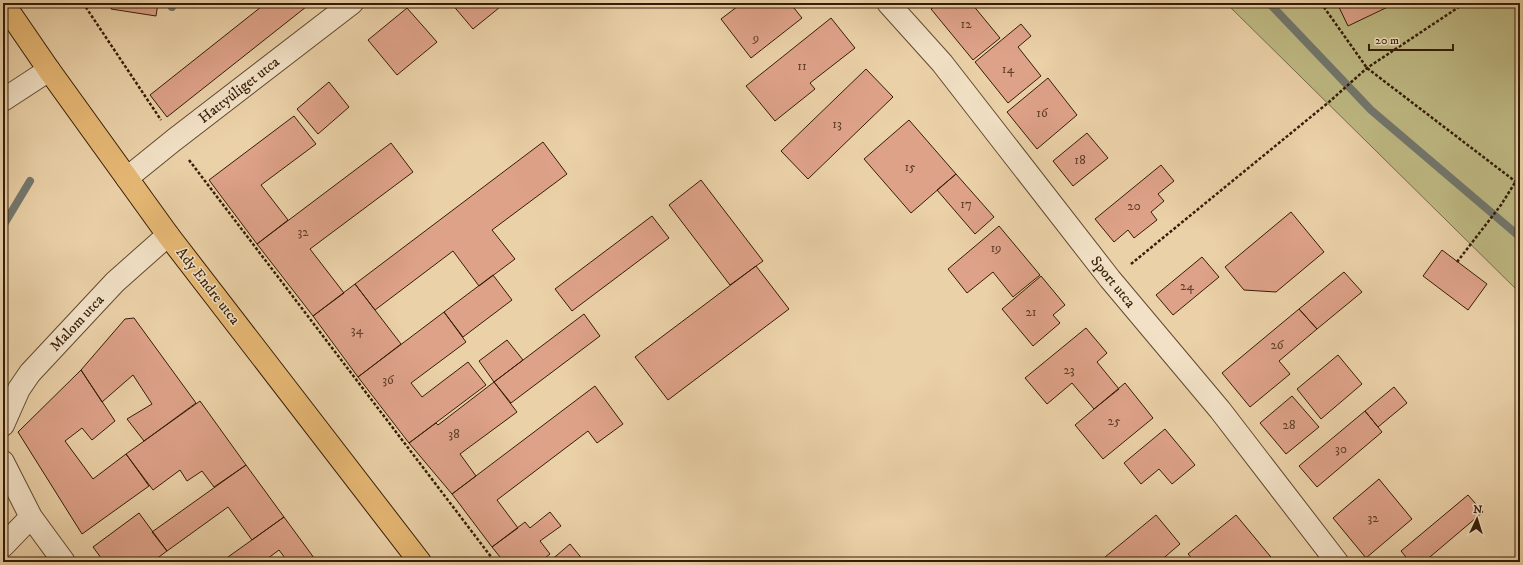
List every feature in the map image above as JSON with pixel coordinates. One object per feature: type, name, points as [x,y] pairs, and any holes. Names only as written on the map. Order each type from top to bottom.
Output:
[{"type":"main road","name":"Ady Endre utca","points":[[3,3],[49,70],[168,234],[420,562]]},
{"type":"street","name":"Hattyúliget utca","points":[[127,178],[352,3]]},
{"type":"street","name":"Sport utca","points":[[888,3],[942,63],[1110,279],[1220,410],[1337,562]]},
{"type":"street","points":[[3,100],[49,70]]},
{"type":"street","name":"Malom utca","points":[[3,425],[19,389],[30,372],[115,282],[168,234]]},
{"type":"street","points":[[3,462],[31,517],[64,562]]},
{"type":"street","points":[[3,546],[31,517]]},
{"type":"path","points":[[83,3],[174,140],[495,562]]},
{"type":"path","points":[[1321,3],[1367,68],[1520,185]]},
{"type":"path","points":[[1110,279],[1126,268],[1329,102],[1367,68],[1465,3]]},
{"type":"path","points":[[1457,262],[1501,205],[1516,181],[1520,180]]},
{"type":"shaded area","points":[[1226,3],[1520,3],[1520,293]]},
{"type":"building","points":[[112,3],[158,3],[156,16],[111,9]]},
{"type":"building","points":[[266,3],[311,3],[167,117],[150,95]]},
{"type":"building","points":[[451,3],[505,3],[473,29]]},
{"type":"building","points":[[742,3],[790,3],[802,18],[751,58],[721,19]]},
{"type":"building","points":[[939,3],[973,3],[972,4],[1000,38],[973,60],[931,9]]},
{"type":"building","points":[[1337,3],[1393,3],[1394,4],[1348,26]]},
{"type":"building","points":[[407,8],[437,42],[397,75],[368,40]]},
{"type":"building","points":[[831,18],[855,48],[810,83],[815,89],[775,121],[746,86]]},
{"type":"building","points":[[1021,24],[1031,36],[1018,47],[1041,76],[1008,103],[975,62]]},
{"type":"building","points":[[866,69],[893,97],[808,179],[781,151]]},
{"type":"building","points":[[1048,78],[1077,115],[1037,149],[1007,112]]},
{"type":"building","points":[[329,82],[349,107],[318,134],[297,109]]},
{"type":"building","points":[[294,116],[316,144],[261,185],[288,220],[257,244],[209,180]]},
{"type":"building","points":[[909,120],[956,174],[911,213],[864,159]]},
{"type":"building","points":[[1087,133],[1108,158],[1073,186],[1053,161]]},
{"type":"building","points":[[543,142],[567,174],[492,230],[515,259],[479,286],[453,251],[375,310],[355,284]]},
{"type":"building","points":[[391,143],[413,172],[310,249],[344,293],[313,316],[257,244]]},
{"type":"building","points":[[1161,165],[1174,181],[1158,194],[1164,201],[1151,212],[1157,220],[1134,238],[1128,230],[1114,242],[1095,219]]},
{"type":"building","points":[[956,174],[994,217],[975,234],[937,190]]},
{"type":"building","points":[[701,180],[763,261],[730,285],[669,205]]},
{"type":"building","points":[[1291,212],[1324,252],[1276,292],[1244,290],[1225,267]]},
{"type":"building","points":[[652,216],[669,238],[572,311],[555,289]]},
{"type":"building","points":[[999,226],[1040,275],[1013,297],[993,272],[967,293],[948,269]]},
{"type":"building","points":[[1442,250],[1487,284],[1468,310],[1423,276]]},
{"type":"building","points":[[1202,257],[1219,277],[1173,315],[1156,295]]},
{"type":"building","points":[[756,266],[789,309],[668,400],[635,357]]},
{"type":"building","points":[[1344,272],[1362,292],[1317,329],[1299,309]]},
{"type":"building","points":[[493,275],[512,300],[463,337],[444,312]]},
{"type":"building","points":[[1041,276],[1065,305],[1053,315],[1060,323],[1033,346],[1002,309]]},
{"type":"building","points":[[355,284],[401,344],[358,377],[313,316]]},
{"type":"building","points":[[1299,309],[1317,329],[1279,361],[1290,374],[1250,407],[1222,373]]},
{"type":"building","points":[[444,312],[466,342],[411,383],[422,397],[468,362],[486,385],[409,443],[358,377]]},
{"type":"building","points":[[584,314],[600,336],[511,403],[494,382]]},
{"type":"building","points":[[134,318],[196,403],[144,441],[127,419],[152,404],[133,375],[102,402],[81,370],[125,319]]},
{"type":"building","points":[[1086,328],[1107,353],[1097,362],[1119,389],[1094,409],[1072,383],[1047,404],[1025,378]]},
{"type":"building","points":[[507,340],[523,360],[494,382],[479,361]]},
{"type":"building","points":[[1338,355],[1362,384],[1321,419],[1297,389]]},
{"type":"building","points":[[81,370],[115,421],[92,440],[82,428],[65,441],[93,479],[126,454],[149,486],[82,534],[18,432]]},
{"type":"building","points":[[494,382],[517,412],[460,454],[476,476],[452,494],[409,443],[436,423],[438,425]]},
{"type":"building","points":[[1125,383],[1153,418],[1103,459],[1075,425]]},
{"type":"building","points":[[595,386],[623,424],[597,443],[588,431],[497,500],[518,528],[492,547],[452,494]]},
{"type":"building","points":[[1394,387],[1407,403],[1378,427],[1365,411]]},
{"type":"building","points":[[1292,396],[1319,427],[1286,454],[1260,423]]},
{"type":"building","points":[[200,401],[246,465],[214,487],[202,471],[187,481],[180,470],[153,490],[126,454]]},
{"type":"building","points":[[1365,411],[1382,432],[1317,487],[1299,466]]},
{"type":"building","points":[[1165,429],[1195,465],[1172,484],[1159,469],[1141,484],[1124,463]]},
{"type":"building","points":[[246,465],[284,517],[252,540],[228,507],[167,551],[152,532]]},
{"type":"building","points":[[1379,479],[1412,519],[1366,558],[1333,518]]},
{"type":"building","points":[[1468,495],[1483,512],[1424,562],[1410,562],[1401,551]]},
{"type":"building","points":[[550,512],[561,526],[540,541],[550,554],[540,562],[504,562],[492,547],[525,522],[530,528]]},
{"type":"building","points":[[139,513],[167,551],[152,562],[104,562],[93,547]]},
{"type":"building","points":[[1156,515],[1180,544],[1159,562],[1099,562]]},
{"type":"building","points":[[1236,515],[1275,562],[1195,562],[1188,554]]},
{"type":"building","points":[[284,517],[317,562],[288,562],[279,550],[263,562],[221,562]]},
{"type":"building","points":[[570,544],[584,561],[549,562]]},
{"type":"waterway","points":[[172,7],[173,3]]},
{"type":"waterway","points":[[1269,3],[1371,110],[1520,237]]},
{"type":"waterway","points":[[3,226],[30,181]]}]
